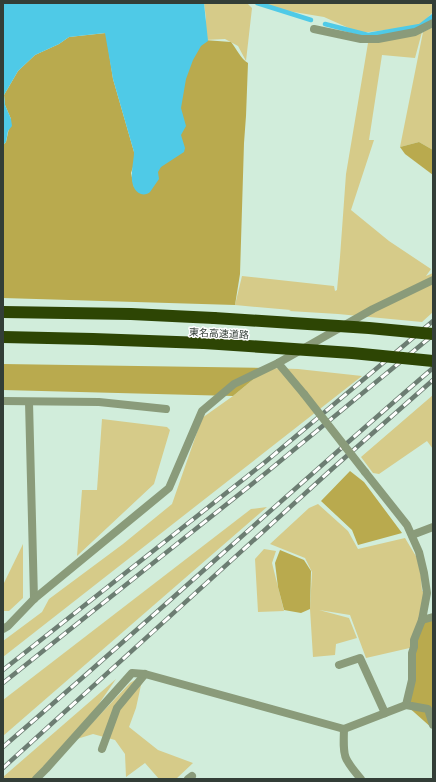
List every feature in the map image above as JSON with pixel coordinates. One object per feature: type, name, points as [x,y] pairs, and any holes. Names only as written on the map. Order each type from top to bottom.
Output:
[{"type":"highway","name":"東名高速道路","points":[[3,312],[131,314],[214,318],[369,328],[433,334]]},
{"type":"highway","name":"東名高速道路","points":[[3,337],[204,343],[352,353],[433,361]]},
{"type":"street","points":[[314,29],[361,39],[378,39],[415,32],[433,23]]},
{"type":"street","points":[[5,626],[34,599],[169,488],[202,411],[234,384],[278,363],[373,309],[433,280]]},
{"type":"street","points":[[278,363],[407,525],[419,552],[427,593],[422,620],[414,640],[412,653],[412,680],[406,705]]},
{"type":"street","points":[[3,402],[99,402],[166,409]]},
{"type":"street","points":[[29,402],[34,599]]},
{"type":"street","points":[[412,535],[433,527]]},
{"type":"street","points":[[422,620],[433,617]]},
{"type":"street","points":[[339,665],[360,658],[385,713]]},
{"type":"street","points":[[36,779],[46,770],[132,673],[145,674],[344,729],[406,705],[428,709],[433,725]]},
{"type":"street","points":[[102,749],[117,708],[145,674]]},
{"type":"street","points":[[344,729],[344,753],[349,765],[361,779]]},
{"type":"shaded area","points":[[204,3],[247,3],[252,8],[246,61],[238,46],[225,39],[204,40],[206,18]]},
{"type":"shaded area","points":[[264,3],[433,3],[433,12],[420,26],[360,33],[324,17],[276,9]]},
{"type":"shaded area","points":[[433,27],[433,150],[419,142],[400,147],[423,32]]},
{"type":"shaded area","points":[[422,32],[415,58],[382,55],[369,140],[374,140],[351,210],[389,241],[431,269],[426,276],[433,273],[433,312],[422,322],[235,305],[242,276],[334,286],[335,291],[337,290],[346,174],[368,43]]},
{"type":"shaded area","points":[[106,33],[113,79],[134,152],[134,164],[131,173],[134,187],[175,85],[204,40],[231,42],[248,63],[240,274],[235,305],[3,298],[3,145],[6,142],[11,119],[5,105],[4,95],[18,71],[35,55],[59,44],[69,37]]},
{"type":"shaded area","points":[[419,142],[433,150],[433,175],[405,154],[400,147]]},
{"type":"shaded area","points":[[3,364],[267,368],[233,396],[3,390]]},
{"type":"shaded area","points":[[267,368],[298,369],[362,376],[3,657],[3,641],[42,612],[49,599],[123,544],[172,504],[202,418],[233,396]]},
{"type":"shaded area","points":[[433,395],[433,449],[427,441],[379,474],[373,473],[361,457]]},
{"type":"shaded area","points":[[102,419],[167,427],[170,430],[154,484],[77,556],[82,490],[97,490]]},
{"type":"shaded area","points":[[350,471],[364,482],[402,533],[358,545],[352,530],[321,501]]},
{"type":"shaded area","points":[[318,504],[348,531],[358,549],[405,538],[420,563],[422,591],[427,593],[414,647],[366,658],[350,615],[319,610],[349,618],[357,638],[336,644],[335,655],[313,657],[310,609],[312,572],[305,558],[270,544],[309,508]]},
{"type":"shaded area","points":[[267,507],[3,736],[3,700],[251,509]]},
{"type":"shaded area","points":[[23,544],[23,598],[9,611],[4,611],[3,585]]},
{"type":"shaded area","points":[[264,549],[276,551],[272,563],[284,611],[258,612],[255,559]]},
{"type":"shaded area","points":[[280,550],[304,560],[311,571],[310,609],[301,613],[284,610],[278,587],[275,563]]},
{"type":"shaded area","points":[[433,616],[433,729],[406,705],[417,627]]},
{"type":"shaded area","points":[[145,674],[146,678],[141,685],[136,708],[129,727],[158,750],[193,763],[176,779],[159,779],[145,763],[126,777],[125,754],[115,740],[93,734],[77,739],[130,683]]},
{"type":"shaded area","points":[[116,679],[94,711],[32,779],[3,779],[3,777]]},
{"type":"water","points":[[3,3],[204,3],[208,41],[201,46],[193,60],[186,79],[181,108],[186,126],[181,135],[185,148],[184,152],[161,167],[158,172],[159,179],[149,193],[141,194],[136,191],[132,181],[134,152],[113,79],[105,33],[69,37],[59,44],[35,55],[18,71],[4,95],[5,105],[11,119],[12,126],[8,131],[6,142],[3,145]]},
{"type":"waterway","points":[[257,3],[311,20]]},
{"type":"waterway","points":[[325,24],[368,35],[420,26],[433,16]]},
{"type":"railway","points":[[3,670],[264,463],[433,321]]},
{"type":"railway","points":[[3,683],[267,472],[433,335]]},
{"type":"railway","points":[[3,747],[433,368]]},
{"type":"railway","points":[[3,768],[332,469],[433,380]]}]
